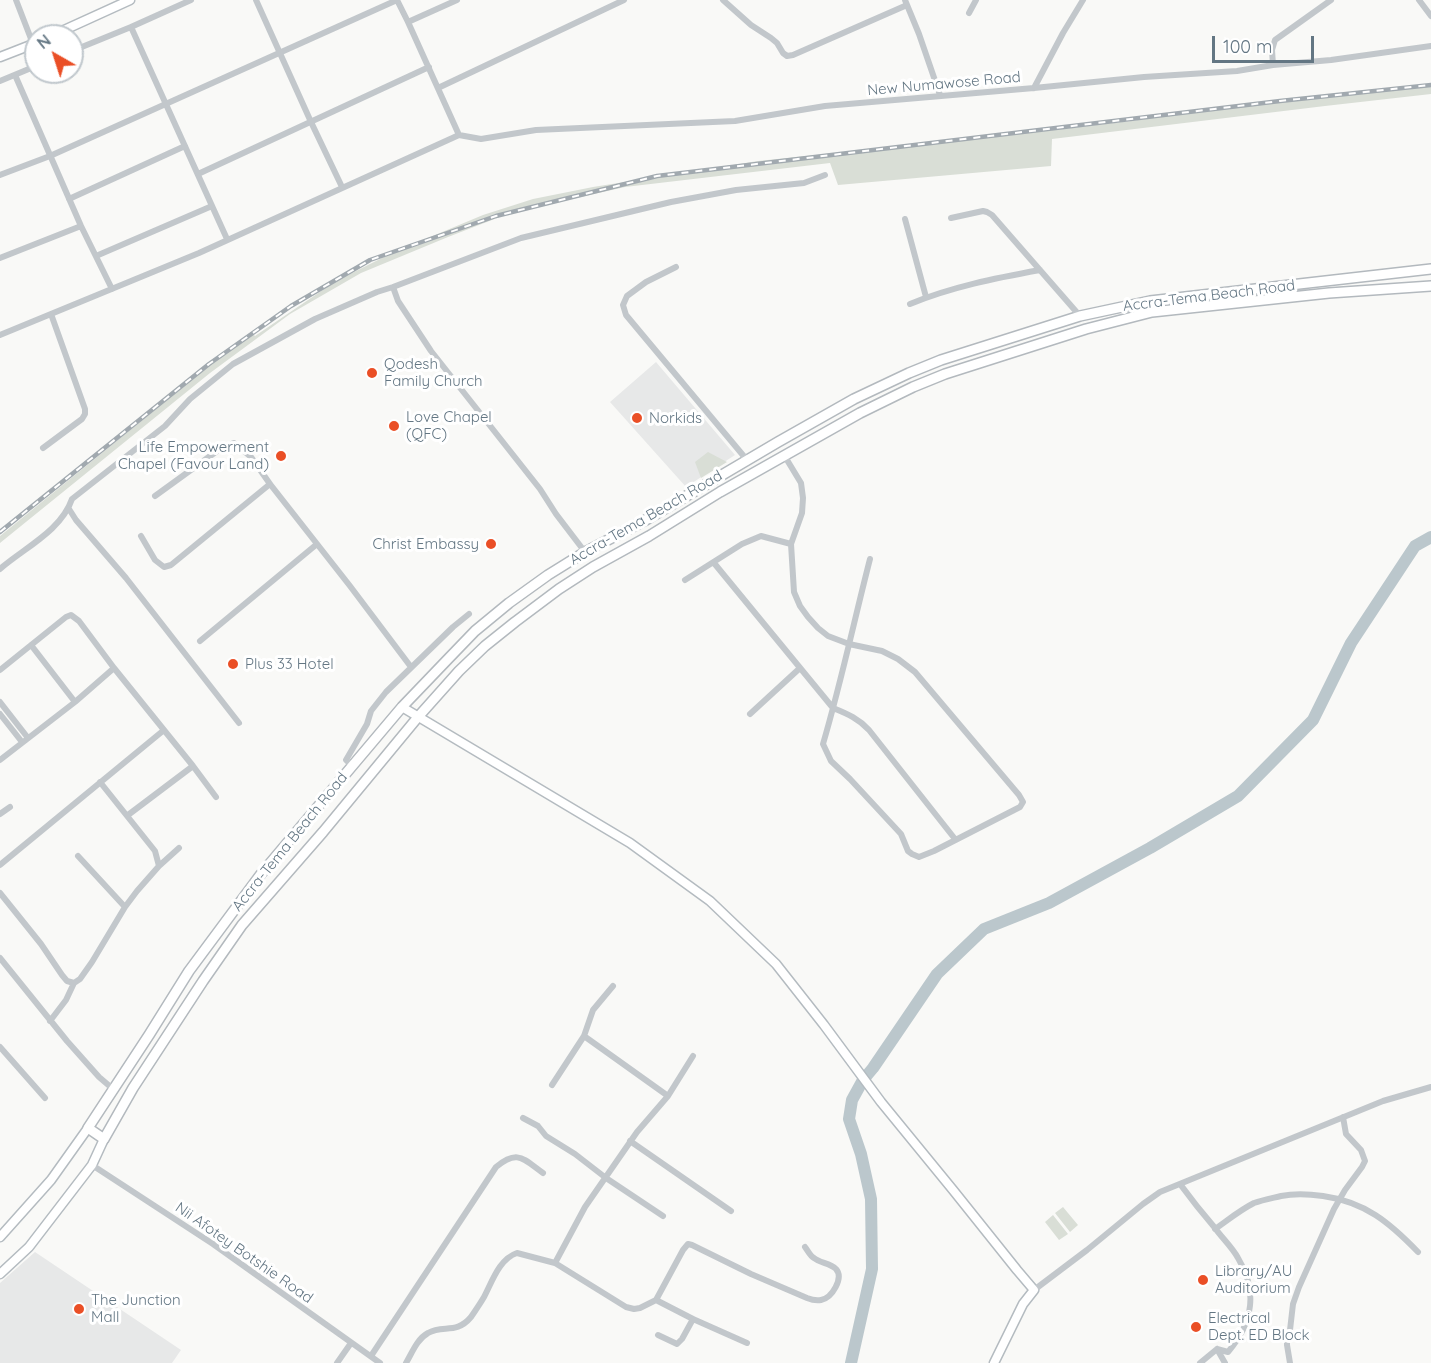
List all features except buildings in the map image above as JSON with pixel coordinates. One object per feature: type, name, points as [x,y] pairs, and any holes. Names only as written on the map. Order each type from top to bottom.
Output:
[{"type":"main road","name":"Accra-Tema Beach Road","points":[[88,1128],[189,971],[261,874],[402,707],[475,631],[548,575],[854,399],[941,360],[1080,316],[1150,301],[1431,269]]},
{"type":"main road","name":"Accra-Tema Beach Road","points":[[105,1139],[133,1088],[242,926],[418,717],[485,646],[515,621],[593,567],[860,413],[945,374],[1086,329],[1152,312],[1329,293],[1431,286]]},
{"type":"main road","points":[[585,552],[593,567]]},
{"type":"main road","points":[[88,1128],[105,1139]]},
{"type":"street","points":[[77,24],[130,0]]},
{"type":"street","points":[[84,46],[191,0]]},
{"type":"street","points":[[256,0],[342,187]]},
{"type":"street","points":[[0,175],[50,156],[397,0],[459,135],[199,253],[0,334]]},
{"type":"street","points":[[408,22],[457,0]]},
{"type":"street","points":[[438,88],[624,0]]},
{"type":"street","points":[[723,0],[751,25],[777,43],[787,56],[906,2],[940,95]]},
{"type":"street","points":[[969,13],[975,0]]},
{"type":"street","points":[[1034,88],[1083,0]]},
{"type":"street","points":[[1273,65],[1272,50],[1275,40],[1331,0]]},
{"type":"street","points":[[1419,0],[1431,16]]},
{"type":"street","points":[[19,1],[28,24]]},
{"type":"street","points":[[131,27],[227,239]]},
{"type":"street","name":"New Numawose Road","points":[[459,135],[481,139],[536,130],[735,121],[825,106],[1237,70],[1431,46]]},
{"type":"street","points":[[0,57],[24,48]]},
{"type":"street","points":[[198,174],[429,67]]},
{"type":"street","points":[[0,81],[24,71]]},
{"type":"street","points":[[15,75],[81,226],[112,290]]},
{"type":"street","points":[[69,199],[185,146]]},
{"type":"street","points":[[0,569],[54,526],[69,509],[72,499],[165,426],[189,399],[233,364],[315,319],[377,292],[521,238],[671,202],[736,190],[804,183],[825,175]]},
{"type":"street","points":[[96,256],[212,206]]},
{"type":"street","points":[[951,218],[983,211],[992,215],[1080,316]]},
{"type":"street","points":[[905,219],[926,297]]},
{"type":"street","points":[[0,258],[81,226]]},
{"type":"street","points":[[676,267],[646,282],[627,296],[623,305],[626,315],[747,460]]},
{"type":"street","points":[[910,304],[926,297],[1000,277],[1040,270]]},
{"type":"street","points":[[393,287],[398,301],[430,351],[540,489],[585,552]]},
{"type":"street","points":[[43,448],[86,414],[51,314]]},
{"type":"street","points":[[155,496],[224,446],[234,442],[251,457],[411,667]]},
{"type":"street","points":[[784,455],[801,483],[803,498],[802,513],[791,544],[794,592],[800,606],[818,628],[828,636],[849,644],[882,651],[898,659],[915,672],[1022,800],[1020,807],[920,856],[908,851],[901,834],[831,761],[823,744],[833,708],[849,644],[870,559]]},
{"type":"street","points":[[141,536],[159,564],[164,567],[171,565],[270,484]]},
{"type":"street","points":[[69,509],[239,723]]},
{"type":"street","points":[[685,580],[742,544],[761,536],[791,544]]},
{"type":"street","points":[[200,641],[317,544]]},
{"type":"street","points":[[714,563],[833,708],[861,721],[955,839]]},
{"type":"street","points":[[352,766],[346,760],[371,711],[411,667],[469,614]]},
{"type":"street","points":[[0,670],[71,615],[79,621],[216,797]]},
{"type":"street","points":[[31,645],[75,702]]},
{"type":"street","points":[[0,760],[75,702],[114,668]]},
{"type":"street","points":[[750,714],[800,668]]},
{"type":"street","points":[[0,702],[25,740]]},
{"type":"street","points":[[402,707],[630,843],[710,900],[776,963],[874,1093],[1035,1290]]},
{"type":"street","points":[[0,714],[25,740]]},
{"type":"street","points":[[0,865],[164,730]]},
{"type":"street","points":[[128,815],[193,766]]},
{"type":"street","points":[[100,782],[155,851],[159,866]]},
{"type":"street","points":[[0,814],[10,807]]},
{"type":"street","points":[[50,1021],[66,1000],[74,983],[81,979],[125,907],[159,866],[179,848]]},
{"type":"street","points":[[78,856],[125,907]]},
{"type":"street","points":[[0,893],[41,944],[62,975],[67,981],[74,983]]},
{"type":"street","points":[[0,958],[50,1021],[99,1077],[113,1089]]},
{"type":"street","points":[[552,1085],[584,1036],[593,1010],[613,986]]},
{"type":"street","points":[[584,1036],[668,1096]]},
{"type":"street","points":[[0,1047],[45,1098]]},
{"type":"street","points":[[555,1263],[585,1207],[637,1132],[668,1096],[693,1056]]},
{"type":"street","points":[[994,1363],[1023,1304],[1035,1290],[1152,1197],[1392,1097],[1431,1087]]},
{"type":"street","points":[[1290,1363],[1287,1339],[1296,1294],[1340,1198],[1365,1161],[1361,1150],[1346,1134],[1343,1117]]},
{"type":"street","points":[[523,1118],[538,1126],[546,1136],[663,1216]]},
{"type":"street","points":[[0,1237],[51,1180],[88,1128]]},
{"type":"street","points":[[0,1274],[29,1247],[92,1165],[105,1139]]},
{"type":"street","points":[[630,1142],[731,1210]]},
{"type":"street","points":[[371,1356],[496,1167],[504,1160],[514,1156],[543,1173]]},
{"type":"street","name":"Nii Afotey Botshie Road","points":[[92,1165],[213,1244],[380,1363]]},
{"type":"street","points":[[1179,1184],[1234,1252],[1244,1269],[1248,1283],[1250,1304],[1248,1318],[1241,1336],[1228,1352],[1216,1349]]},
{"type":"street","points":[[1215,1229],[1236,1213],[1257,1202],[1290,1194],[1305,1194],[1348,1200],[1368,1210],[1394,1229],[1418,1252]]},
{"type":"street","points":[[406,1363],[420,1339],[426,1334],[431,1331],[454,1328],[469,1319],[483,1300],[504,1261],[512,1255],[524,1255],[555,1263],[626,1307],[634,1309],[656,1300],[688,1244],[807,1298],[823,1300],[834,1290],[839,1278],[838,1272],[835,1268],[812,1258],[805,1247]]},
{"type":"street","points":[[656,1300],[747,1343]]},
{"type":"street","points":[[658,1335],[677,1344],[693,1319]]},
{"type":"street","points":[[337,1363],[351,1342]]},
{"type":"street","points":[[1200,1363],[1216,1349]]},
{"type":"street","points":[[1216,1349],[1225,1363]]},
{"type":"shaded area","points":[[1431,85],[1431,94],[1052,139],[1051,166],[838,185],[830,163],[625,187],[510,213],[361,273],[290,314],[210,373],[0,543],[0,536],[251,332],[255,336],[336,281],[392,253],[483,215],[533,199],[593,187],[758,161],[1018,134],[1247,104]]},
{"type":"shaded area","points":[[656,362],[735,455],[686,487],[610,402]]},
{"type":"shaded area","points":[[708,452],[727,462],[701,478],[695,462]]},
{"type":"shaded area","points":[[1063,1207],[1078,1225],[1070,1232],[1055,1213]]},
{"type":"shaded area","points":[[1053,1215],[1068,1234],[1059,1240],[1045,1222]]},
{"type":"shaded area","points":[[35,1252],[181,1350],[172,1363],[0,1363],[0,1283]]},
{"type":"waterway","points":[[851,1363],[872,1269],[871,1199],[861,1154],[849,1119],[852,1100],[863,1080],[937,974],[984,929],[1049,903],[1150,848],[1238,796],[1313,720],[1351,643],[1415,546],[1431,537]]},
{"type":"railway","points":[[0,532],[209,364],[291,306],[370,260],[496,216],[657,176],[1431,85]]},
{"type":"place","name":"Qodesh Family Church","points":[[372,373]]},
{"type":"place","name":"Norkids","points":[[637,418]]},
{"type":"place","name":"Love Chapel (QFC)","points":[[394,426]]},
{"type":"place","name":"Life Empowerment Chapel (Favour Land)","points":[[281,456]]},
{"type":"place","name":"Christ Embassy","points":[[491,544]]},
{"type":"place","name":"Plus 33 Hotel","points":[[233,664]]},
{"type":"place","name":"Library/AU Auditorium","points":[[1203,1280]]},
{"type":"place","name":"The Junction Mall","points":[[79,1309]]},
{"type":"place","name":"Electrical Dept. ED Block","points":[[1196,1327]]}]
